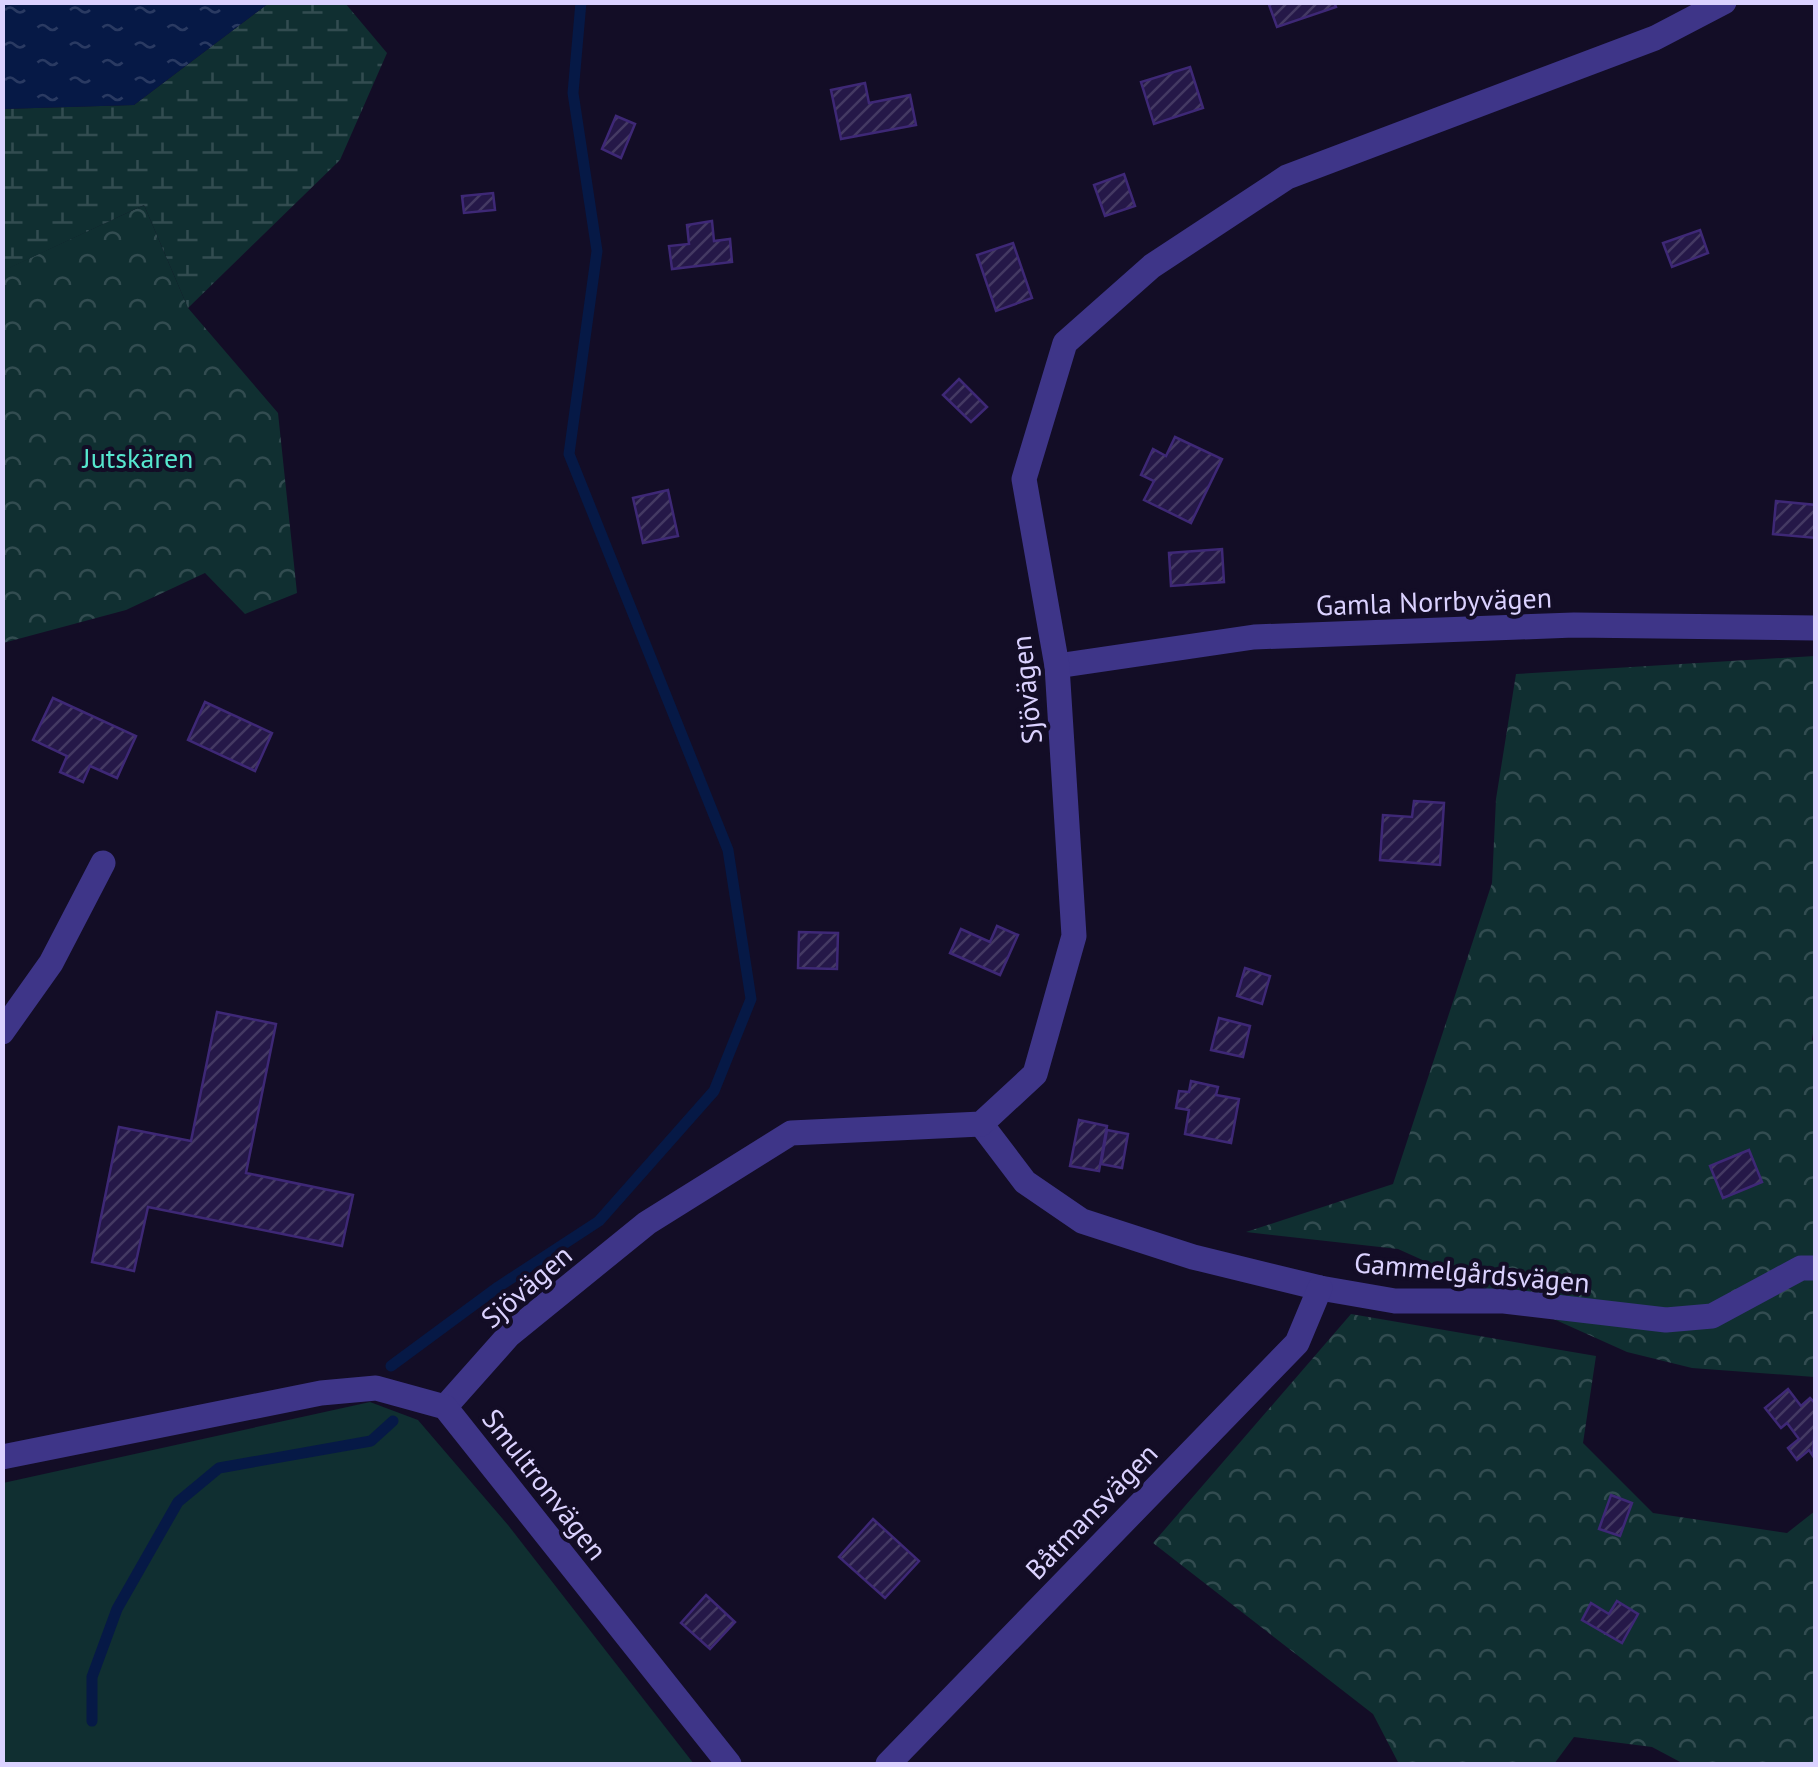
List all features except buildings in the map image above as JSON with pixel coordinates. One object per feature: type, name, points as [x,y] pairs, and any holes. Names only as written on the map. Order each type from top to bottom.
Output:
[{"type":"street","name":"Sjövägen","points":[[445,1407],[510,1336],[646,1224],[791,1133],[981,1124],[1035,1074],[1074,936],[1056,666],[1024,479],[1065,344],[1152,266],[1287,177],[1654,38],[1724,2]]},
{"type":"street","name":"Gamla Norrbyvägen","points":[[1056,666],[1254,638],[1574,625],[1816,628]]},
{"type":"street","points":[[2,1032],[50,963],[103,863]]},
{"type":"street","name":"Gammelgårdsvägen","points":[[981,1124],[1026,1182],[1082,1221],[1194,1257],[1320,1288],[1394,1301],[1504,1301],[1666,1320],[1712,1316],[1800,1268],[1816,1268]]},
{"type":"street","name":"Båtmansvägen","points":[[888,1764],[1297,1343],[1320,1288]]},
{"type":"street","name":"Smultronvägen","points":[[2,1457],[320,1393],[376,1388],[445,1407],[729,1764]]},
{"type":"green space","points":[[269,3],[345,3],[387,53],[340,160],[188,308],[144,205],[3,271],[2,109],[134,105]]},
{"type":"green space","name":"Jutskären","points":[[144,205],[188,308],[278,413],[297,593],[245,614],[205,573],[126,610],[3,643],[2,271]]},
{"type":"green space","points":[[1815,656],[1815,1377],[1692,1368],[1627,1352],[1398,1249],[1246,1232],[1393,1184],[1492,883],[1496,799],[1516,674]]},
{"type":"green space","points":[[1351,1314],[1596,1356],[1583,1443],[1653,1513],[1787,1533],[1815,1511],[1815,1764],[1684,1764],[1652,1747],[1574,1737],[1554,1764],[1399,1764],[1373,1714],[1153,1543]]},
{"type":"green space","points":[[370,1402],[418,1420],[508,1525],[694,1764],[3,1764],[3,1483]]},
{"type":"water","points":[[2,3],[269,3],[134,105],[3,109]]},
{"type":"waterway","points":[[391,1366],[498,1287],[599,1221],[714,1091],[751,999],[728,850],[569,454],[597,251],[573,93],[581,2]]},
{"type":"waterway","points":[[92,1721],[92,1677],[117,1609],[178,1502],[219,1468],[371,1441],[393,1421]]}]
